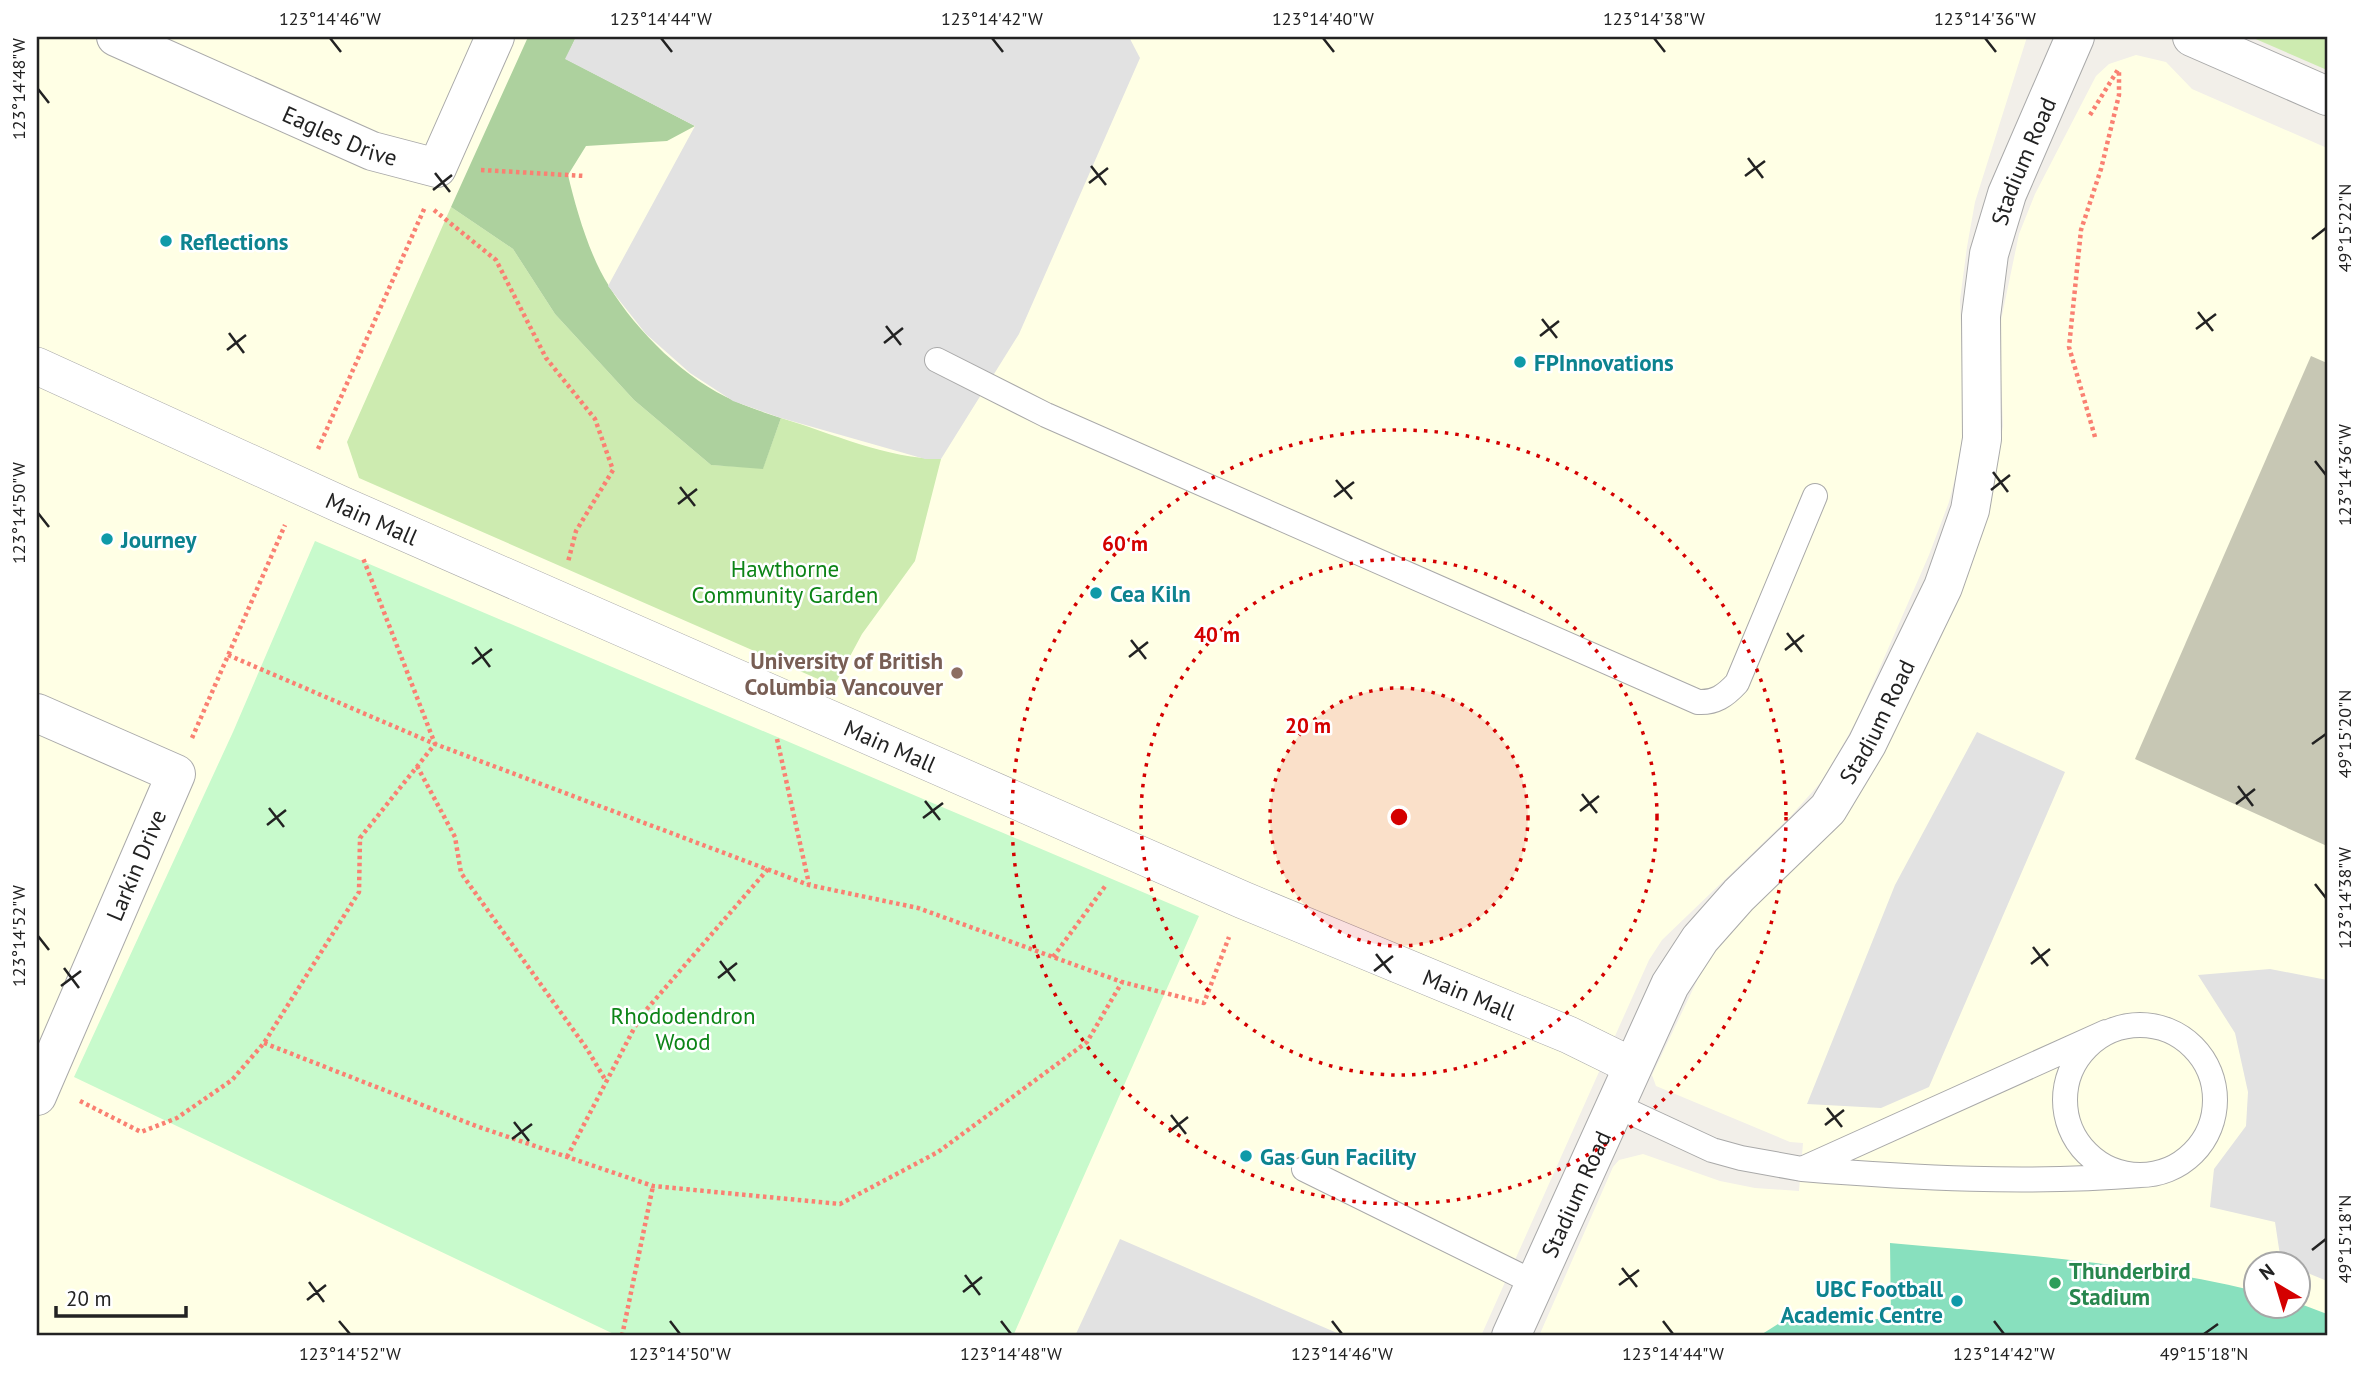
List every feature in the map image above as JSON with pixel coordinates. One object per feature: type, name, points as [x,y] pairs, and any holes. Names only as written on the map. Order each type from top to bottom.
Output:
[{"type":"street","name":"Eagles Drive","points":[[116,37],[372,151],[432,185]]},
{"type":"street","points":[[432,185],[495,37]]},
{"type":"street","name":"Stadium Road","points":[[1511,1336],[1670,985],[1700,939],[1739,895],[1828,809],[1867,744],[1943,587],[1970,510],[1982,439],[1981,316],[1989,254],[2007,194],[2075,37]]},
{"type":"street","points":[[2192,37],[2327,96]]},
{"type":"street","name":"Main Mall","points":[[37,366],[342,505],[765,691],[1243,900],[1569,1035],[1632,1066]]},
{"type":"street","name":"Larkin Drive","points":[[37,713],[176,774],[47,1044],[39,1091]]},
{"type":"lane","points":[[937,360],[1046,415],[1698,702],[1710,703],[1726,695],[1737,682],[1815,496]]},
{"type":"lane","points":[[1615,1105],[1712,1150],[1802,1169],[1916,1178],[2065,1181],[2165,1171],[2187,1159],[2214,1118],[2216,1093],[2210,1070],[2197,1049],[2177,1033],[2154,1025],[2129,1025],[2106,1032],[1802,1169]]},
{"type":"lane","points":[[2106,1032],[2081,1054],[2066,1084],[2064,1107],[2070,1128],[2081,1148],[2098,1163],[2118,1172],[2141,1175]]},
{"type":"lane","points":[[1304,1169],[1535,1283]]},
{"type":"path","points":[[2095,437],[2070,347],[2081,230],[2101,169],[2119,95],[2119,68]]},
{"type":"path","points":[[432,185],[585,176]]},
{"type":"path","points":[[432,185],[496,260],[546,358],[595,418],[613,470],[576,531],[560,600]]},
{"type":"path","points":[[342,505],[435,744]]},
{"type":"path","points":[[228,655],[435,744],[809,885],[918,908],[1122,982],[1204,1003],[1243,900]]},
{"type":"path","points":[[765,691],[809,885]]},
{"type":"path","points":[[39,1091],[85,1103],[141,1132],[177,1118],[232,1080],[264,1043],[359,892],[360,838],[435,744]]},
{"type":"path","points":[[418,766],[455,837],[461,873],[587,1049],[606,1081]]},
{"type":"path","points":[[1053,957],[1131,851]]},
{"type":"path","points":[[567,1157],[640,1017],[768,869]]},
{"type":"path","points":[[264,1043],[476,1126],[653,1186],[840,1204],[938,1152],[1087,1042],[1122,982]]},
{"type":"path","points":[[622,1336],[653,1186]]},
{"type":"shaded area","name":"University of British Columbia Vancouver","points":[[37,37],[2027,37],[1975,202],[1960,300],[1964,415],[1960,458],[1949,502],[1929,555],[1856,722],[1821,782],[1790,817],[1662,940],[1649,960],[1481,1336],[37,1336]]},
{"type":"shaded area","points":[[576,37],[1129,37],[1140,58],[1019,334],[941,459],[925,459],[781,418],[733,401],[690,373],[646,334],[608,286],[695,126],[565,59]]},
{"type":"shaded area","points":[[2136,55],[2166,62],[2192,89],[2327,148],[2327,1336],[1539,1336],[1613,1167],[1619,1160],[1643,1154],[1720,1181],[1755,1188],[1799,1191],[1803,1143],[1790,1142],[1656,1086],[1652,1075],[1705,964],[1721,939],[1851,807],[1889,738],[1988,509],[2003,426],[1999,330],[2019,234],[2035,194],[2096,76],[2109,64]]},
{"type":"shaded area","points":[[2311,356],[2327,363],[2327,846],[2135,759]]},
{"type":"shaded area","points":[[1977,732],[2065,772],[1929,1087],[1881,1108],[1807,1104],[1895,885]]},
{"type":"shaded area","points":[[2270,969],[2327,980],[2327,1281],[2312,1275],[2312,1250],[2279,1250],[2275,1222],[2210,1207],[2214,1169],[2246,1126],[2248,1092],[2235,1033],[2198,975]]},
{"type":"shaded area","points":[[1120,1239],[1344,1336],[1075,1336]]},
{"type":"green space","points":[[528,37],[576,37],[566,59],[695,126],[667,141],[586,146],[568,175],[579,217],[602,274],[620,303],[648,337],[681,368],[717,392],[781,418],[763,469],[711,465],[634,400],[555,314],[513,249],[451,207]]},
{"type":"green space","points":[[2251,37],[2327,37],[2327,70]]},
{"type":"green space","name":"Hawthorne Community Garden","points":[[451,207],[513,249],[555,314],[634,400],[711,465],[763,468],[781,418],[880,450],[941,459],[915,561],[862,634],[834,686],[359,478],[347,442]]},
{"type":"green space","name":"Rhododendron Wood","points":[[315,541],[1199,916],[1013,1336],[618,1336],[74,1077],[233,732]]},
{"type":"green space","name":"Thunderbird Stadium","points":[[1890,1243],[2074,1260],[2210,1281],[2242,1288],[2242,1320],[2312,1320],[2312,1308],[2327,1314],[2327,1336],[1759,1336],[1786,1319],[1891,1319]]},
{"type":"place","name":"Reflections","points":[[166,241]]},
{"type":"place","name":"FPInnovations","points":[[1520,362]]},
{"type":"place","name":"Journey","points":[[107,539]]},
{"type":"place","name":"Cea Kiln","points":[[1096,593]]},
{"type":"place","name":"University of British Columbia Vancouver","points":[[957,673]]},
{"type":"place","name":"Gas Gun Facility","points":[[1246,1156]]},
{"type":"place","name":"Thunderbird Stadium","points":[[2055,1283]]},
{"type":"place","name":"UBC Football Academic Centre","points":[[1957,1301]]}]
